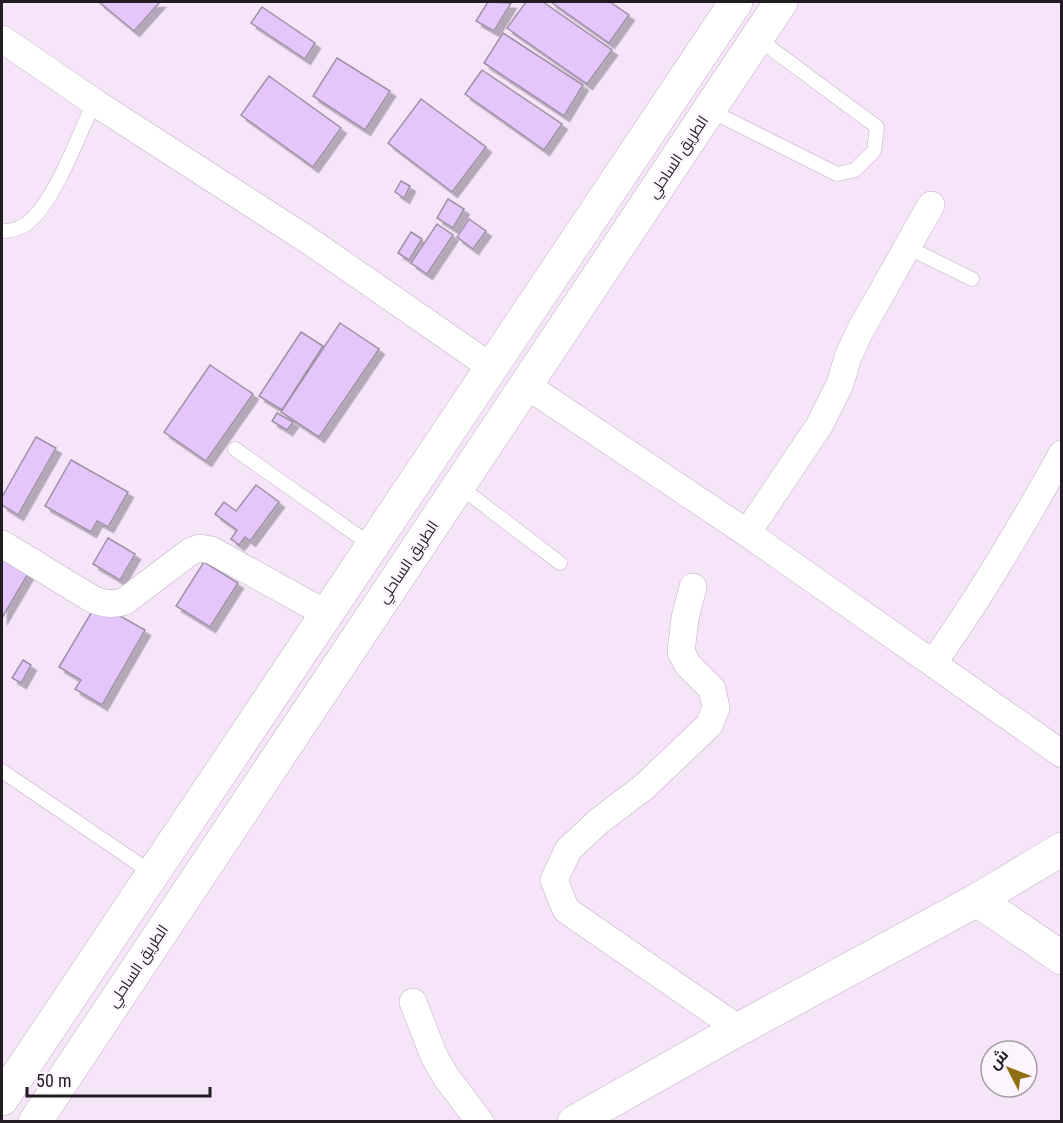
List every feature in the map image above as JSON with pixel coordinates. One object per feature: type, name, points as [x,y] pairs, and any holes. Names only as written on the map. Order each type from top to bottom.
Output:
[{"type":"main road","points":[[2,1098],[736,2]]},
{"type":"main road","name":"الطريق الساحلي","points":[[35,1122],[781,2]]},
{"type":"main road","points":[[291,664],[321,691]]},
{"type":"main road","points":[[574,1122],[739,1029],[977,900],[1062,849]]},
{"type":"main road","points":[[977,900],[1062,957]]},
{"type":"street","points":[[2,39],[94,102],[311,242],[491,367]]},
{"type":"street","points":[[747,534],[819,426],[840,384],[848,357],[860,331],[932,205]]},
{"type":"street","points":[[526,385],[747,534],[1062,754]]},
{"type":"street","points":[[933,663],[1021,529],[1062,454]]},
{"type":"street","points":[[2,544],[94,600],[107,604],[125,601],[191,551],[200,548],[211,550],[325,613]]},
{"type":"street","points":[[693,587],[685,618],[681,652],[688,665],[712,689],[716,708],[709,725],[644,787],[599,821],[568,850],[554,880],[567,910],[739,1029]]},
{"type":"street","points":[[414,1002],[434,1056],[446,1077],[480,1122]]},
{"type":"lane","points":[[709,110],[837,174],[855,170],[874,151],[877,127],[757,38]]},
{"type":"lane","points":[[2,231],[13,231],[31,220],[50,196],[94,102]]},
{"type":"lane","points":[[908,247],[972,279]]},
{"type":"lane","points":[[235,449],[371,545]]},
{"type":"lane","points":[[459,486],[560,563]]},
{"type":"lane","points":[[2,771],[152,873]]},
{"type":"building","points":[[99,2],[160,2],[134,31]]},
{"type":"building","points":[[488,2],[511,3],[494,31],[476,21]]},
{"type":"building","points":[[526,2],[543,2],[612,50],[587,84],[507,28]]},
{"type":"building","points":[[551,2],[610,2],[629,15],[609,43]]},
{"type":"building","points":[[262,7],[315,43],[305,59],[251,23]]},
{"type":"building","points":[[503,33],[583,85],[564,116],[484,63]]},
{"type":"building","points":[[337,58],[390,91],[365,130],[313,96]]},
{"type":"building","points":[[482,70],[562,124],[544,150],[465,94]]},
{"type":"building","points":[[269,76],[341,128],[313,167],[241,115]]},
{"type":"building","points":[[421,99],[486,147],[452,192],[388,143]]},
{"type":"building","points":[[401,181],[410,186],[404,198],[395,192]]},
{"type":"building","points":[[448,199],[464,209],[453,228],[437,218]]},
{"type":"building","points":[[469,219],[486,231],[473,249],[457,237]]},
{"type":"building","points":[[437,224],[453,235],[427,274],[411,263]]},
{"type":"building","points":[[411,232],[422,239],[409,260],[398,253]]},
{"type":"building","points":[[340,323],[379,349],[319,437],[281,412]]},
{"type":"building","points":[[301,332],[323,346],[282,410],[259,396]]},
{"type":"building","points":[[210,365],[253,394],[206,461],[164,432]]},
{"type":"building","points":[[277,413],[293,422],[287,430],[272,421]]},
{"type":"building","points":[[36,437],[56,448],[18,515],[2,505],[2,497]]},
{"type":"building","points":[[71,460],[128,492],[108,527],[97,521],[91,532],[45,506]]},
{"type":"building","points":[[256,485],[279,502],[250,541],[245,537],[239,545],[231,539],[237,530],[215,514],[224,502],[236,511]]},
{"type":"building","points":[[108,538],[135,554],[120,580],[93,564]]},
{"type":"building","points":[[2,549],[32,567],[2,618]]},
{"type":"building","points":[[204,562],[238,583],[210,627],[176,606]]},
{"type":"building","points":[[97,603],[145,630],[102,705],[75,689],[81,680],[59,667]]},
{"type":"building","points":[[23,660],[31,665],[21,683],[12,678]]}]
